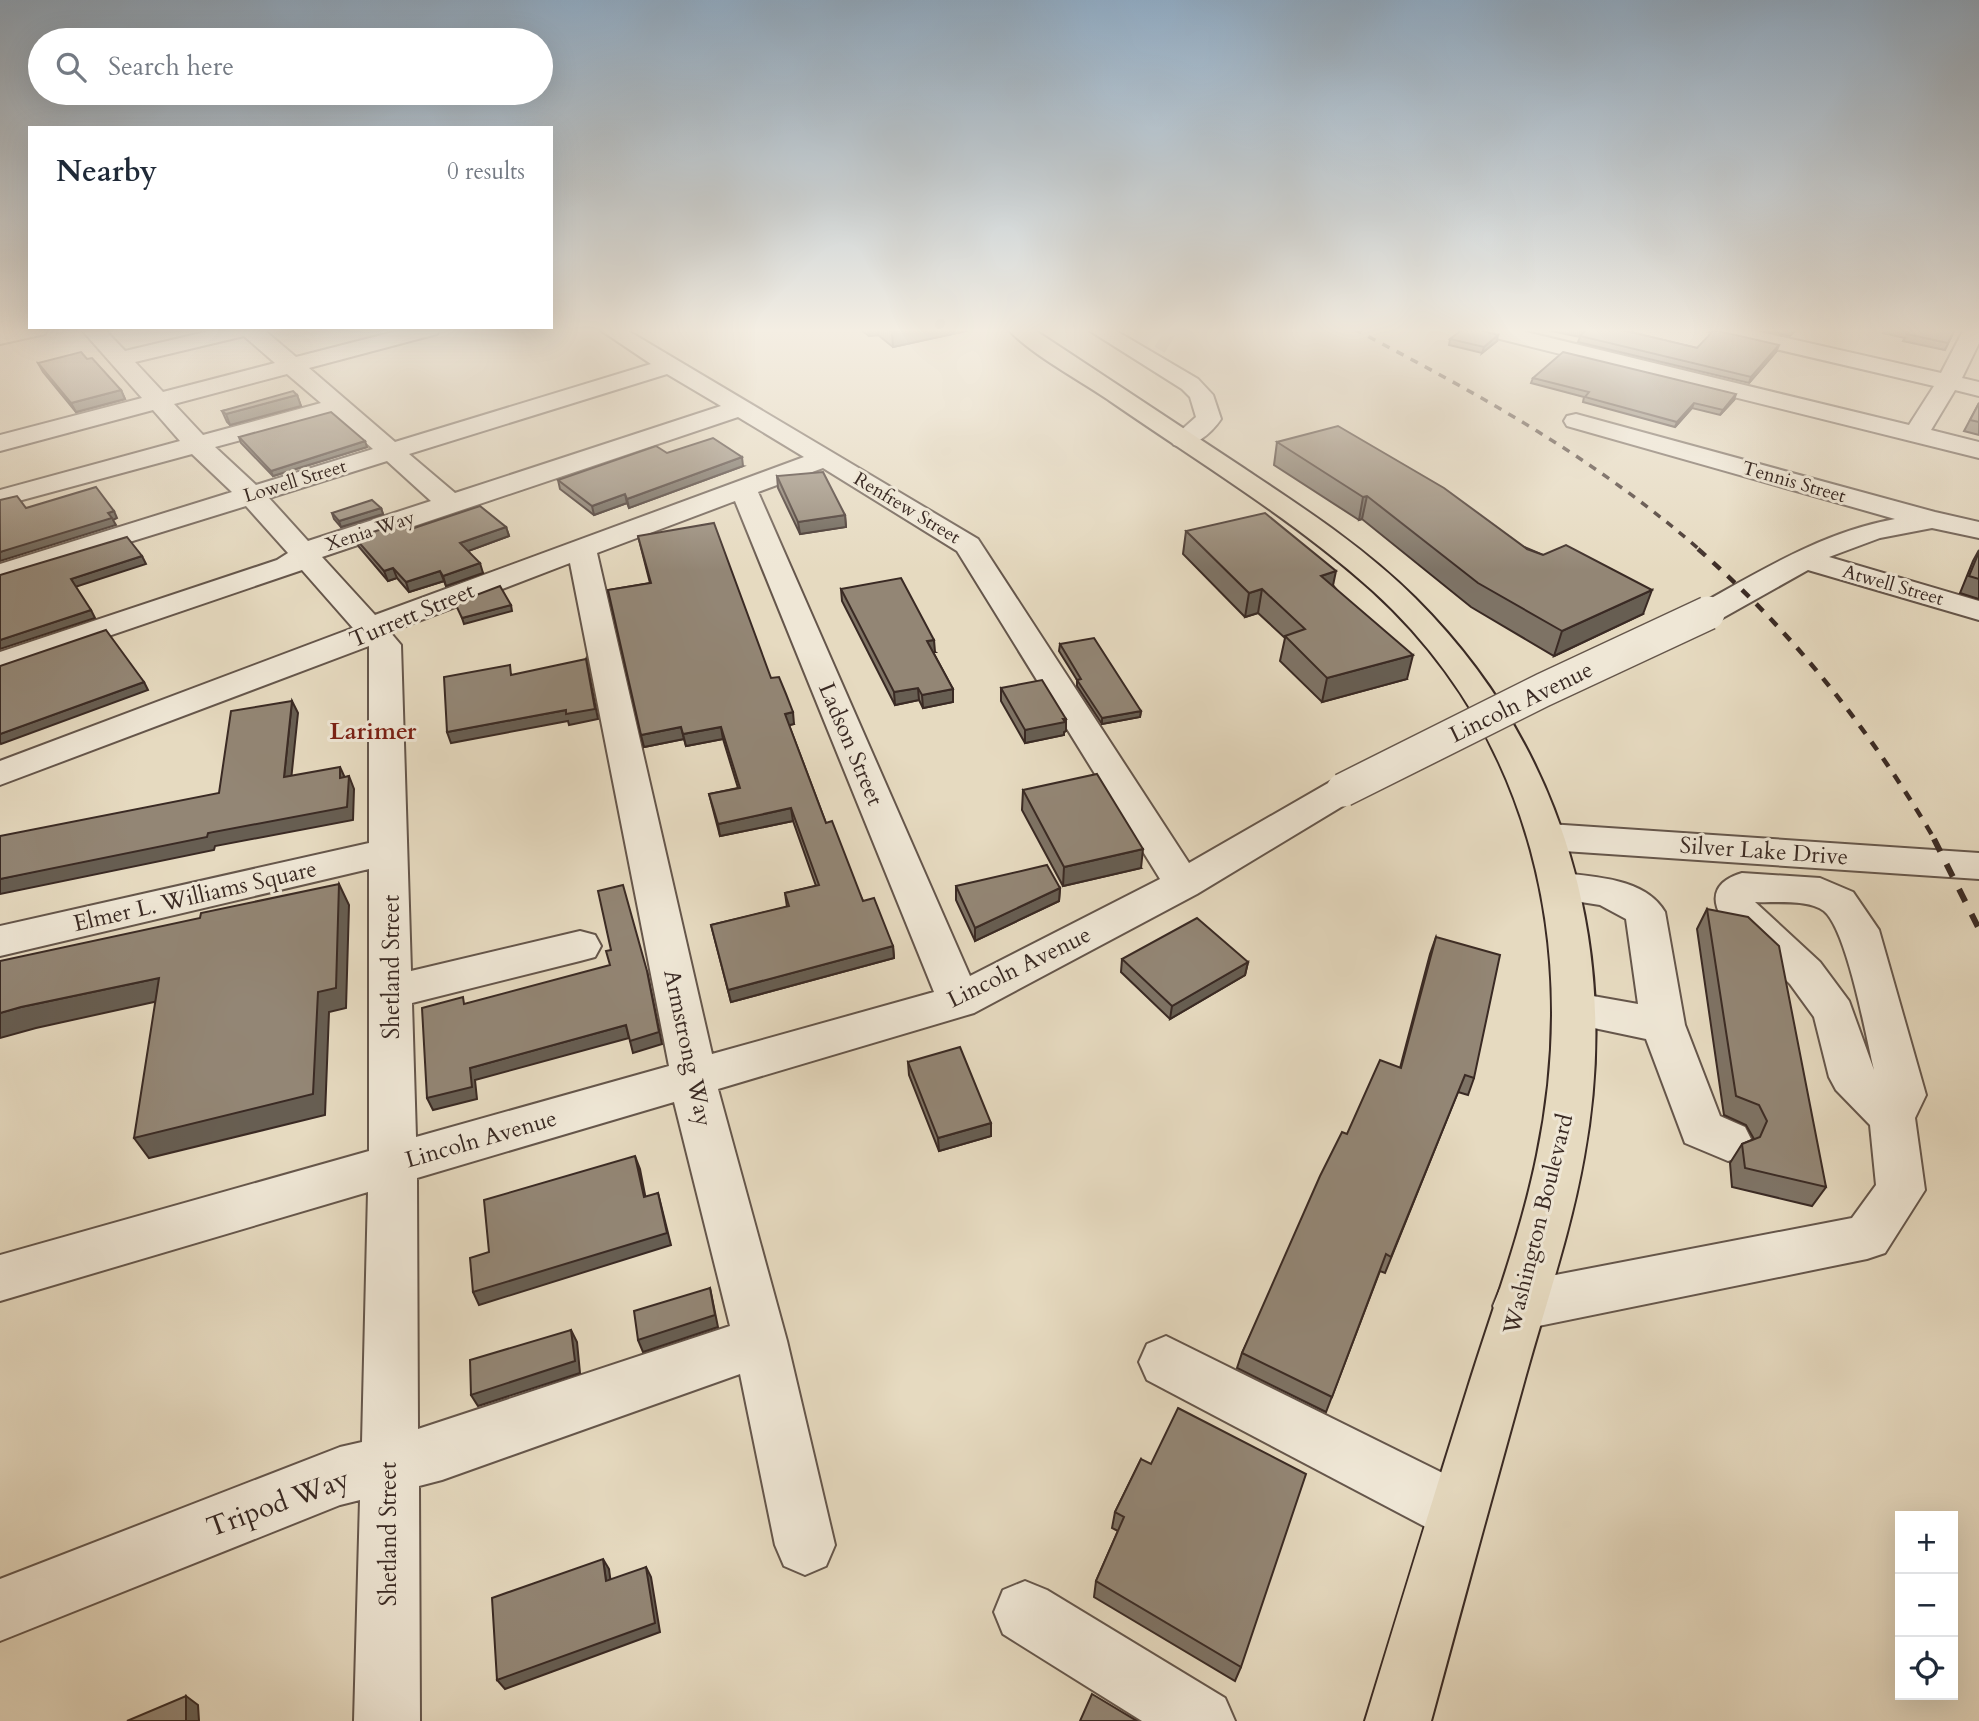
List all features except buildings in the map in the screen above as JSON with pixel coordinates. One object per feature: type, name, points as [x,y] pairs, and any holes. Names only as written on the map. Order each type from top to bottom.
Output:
[{"type":"highway","name":"Washington Boulevard","points":[[1137,409],[1345,551],[1377,578],[1439,641],[1484,701],[1513,748],[1549,837],[1563,887],[1572,942],[1576,1009],[1566,1130],[1519,1306],[1398,1721]]},
{"type":"street","points":[[0,443],[125,409]]},
{"type":"street","name":"Shetland Street","points":[[168,409],[197,444],[251,495],[385,645],[393,1164],[387,1721]]},
{"type":"street","points":[[0,499],[326,409]]},
{"type":"street","points":[[342,409],[452,505]]},
{"type":"street","name":"Lowell Street","points":[[0,573],[528,409]]},
{"type":"street","name":"Xenia Way","points":[[0,663],[287,566],[319,547],[737,409]]},
{"type":"street","name":"Renfrew Street","points":[[748,409],[968,545],[1182,884]]},
{"type":"street","points":[[1183,440],[1209,419],[1206,409]]},
{"type":"street","points":[[1815,409],[1979,450]]},
{"type":"street","points":[[1916,434],[1931,409]]},
{"type":"street","name":"Tennis Street","points":[[1576,421],[1931,520],[1979,530]]},
{"type":"street","name":"Turrett Street","points":[[0,774],[356,640],[388,620],[824,458]]},
{"type":"street","name":"Ladson Street","points":[[743,488],[959,1000]]},
{"type":"street","name":"Lincoln Avenue","points":[[0,1278],[959,1000],[1182,884],[1343,790],[1543,690],[1708,613],[1827,547],[1874,531],[1979,510]]},
{"type":"street","name":"Armstrong Way","points":[[581,548],[693,1078],[760,1341],[806,1545]]},
{"type":"street","name":"Atwell Street","points":[[1807,560],[1979,611]]},
{"type":"street","name":"Silver Lake Drive","points":[[1549,837],[1979,866]]},
{"type":"street","name":"Elmer L. Williams Square","points":[[0,941],[390,850]]},
{"type":"street","points":[[1563,887],[1608,892],[1645,912],[1663,1025],[1702,1129],[1728,1141]]},
{"type":"street","points":[[1519,1306],[1867,1237],[1902,1190],[1898,1106],[1859,930],[1839,902],[1820,892],[1742,887],[1734,894],[1736,908],[1805,973],[1834,1013],[1852,1077],[1898,1106]]},
{"type":"street","points":[[391,992],[580,946]]},
{"type":"street","points":[[1576,1009],[1663,1025]]},
{"type":"street","name":"Tripod Way","points":[[0,1610],[340,1476],[388,1467],[442,1452],[760,1341]]},
{"type":"street","points":[[1166,1362],[1458,1512]]},
{"type":"street","points":[[1025,1612],[1202,1721]]},
{"type":"railway","points":[[1501,409],[1618,485],[1700,550]]},
{"type":"railway","points":[[1698,549],[1766,614],[1828,685],[1884,760],[1935,840]]},
{"type":"railway","points":[[1934,839],[1979,929]]},
{"type":"district","name":"Larimer","points":[[373,731]]}]
